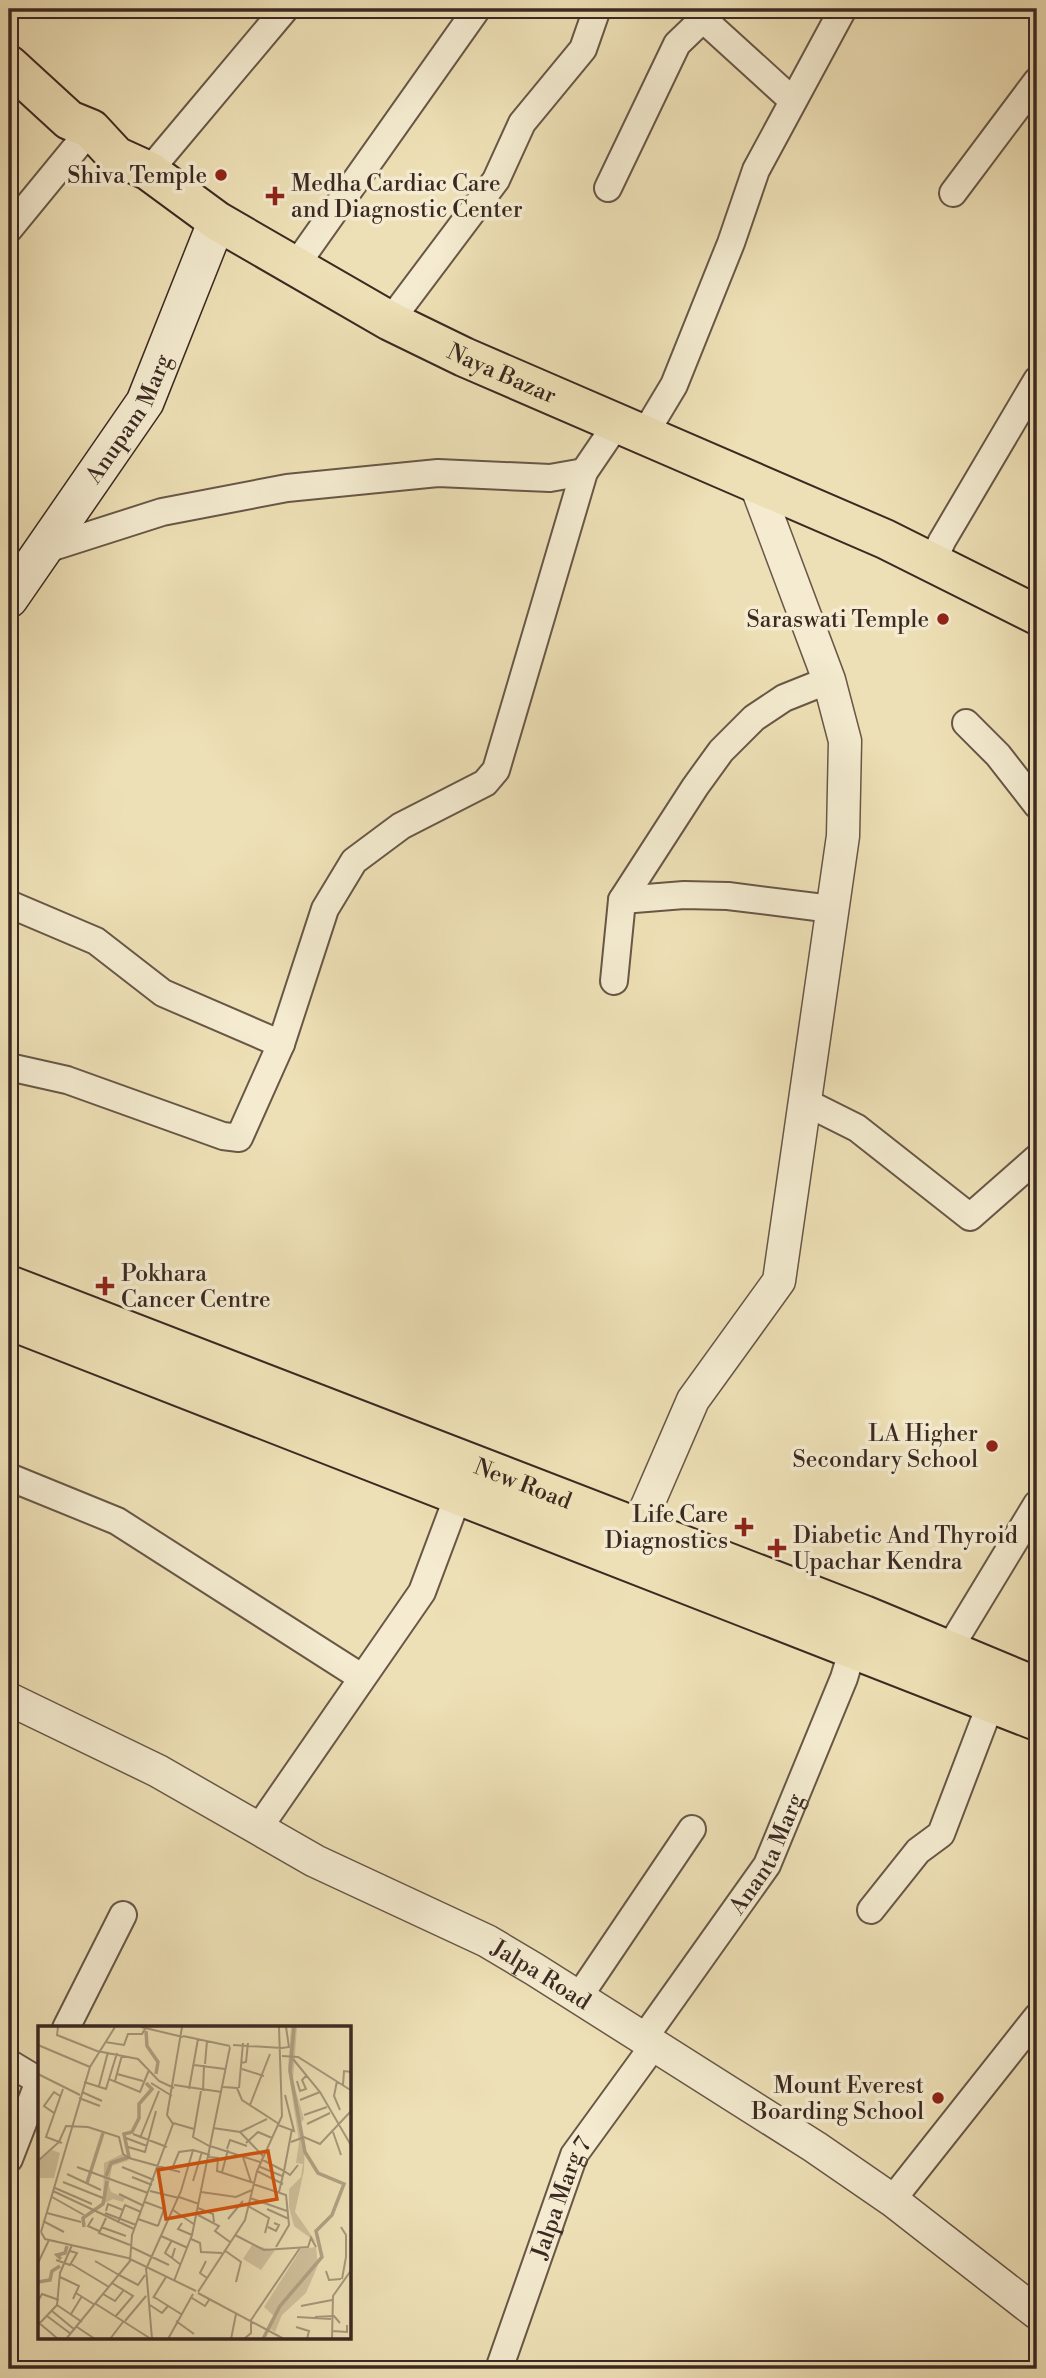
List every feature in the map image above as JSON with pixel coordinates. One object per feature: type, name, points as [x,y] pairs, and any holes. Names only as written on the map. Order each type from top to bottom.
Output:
[{"type":"main road","name":"Naya Bazar","points":[[9,65],[69,120],[91,129],[116,156],[149,171],[217,221],[390,321],[464,357],[885,540],[1037,615]]},
{"type":"main road","name":"Anupam Marg","points":[[9,599],[145,402],[217,221]]},
{"type":"main road","name":"New Road","points":[[9,1286],[464,1481]]},
{"type":"main road","name":"New Road","points":[[9,1320],[464,1481],[630,1543],[940,1664],[990,1703],[1037,1721]]},
{"type":"main road","name":"New Road","points":[[630,1543],[853,1648],[1037,1686]]},
{"type":"street","points":[[149,171],[285,9]]},
{"type":"street","points":[[296,265],[477,9]]},
{"type":"street","points":[[390,321],[496,180],[522,123],[583,49],[597,9]]},
{"type":"street","points":[[9,1067],[67,1080],[223,1136],[239,1138],[281,1044],[324,909],[354,861],[401,826],[485,783],[496,770],[584,472],[674,385],[731,243],[756,170],[843,9]]},
{"type":"street","points":[[608,188],[677,44],[707,14],[792,100]]},
{"type":"street","points":[[953,193],[1037,81]]},
{"type":"street","points":[[9,229],[91,129]]},
{"type":"street","points":[[932,564],[942,541],[1037,380]]},
{"type":"street","points":[[40,551],[162,512],[287,488],[438,472],[550,478],[584,472]]},
{"type":"street","points":[[630,1543],[693,1400],[779,1281],[832,909],[846,786],[845,740],[829,680],[756,485]]},
{"type":"street","points":[[614,981],[622,900],[721,751],[754,718],[784,698],[829,680]]},
{"type":"street","points":[[966,723],[998,755],[1037,805]]},
{"type":"street","points":[[622,900],[684,895],[729,896],[832,909]]},
{"type":"street","points":[[9,904],[96,941],[163,993],[281,1044]]},
{"type":"street","points":[[803,1101],[857,1128],[970,1217],[1037,1158]]},
{"type":"street","points":[[9,1477],[117,1521],[361,1677]]},
{"type":"street","points":[[258,1829],[422,1592],[464,1481]]},
{"type":"street","points":[[940,1664],[1037,1504]]},
{"type":"street","name":"Ananta Marg","points":[[649,2042],[767,1865],[834,1704],[853,1648]]},
{"type":"street","name":"Jalpa Road","points":[[9,1699],[159,1771],[315,1861],[487,1941],[815,2147],[892,2200],[1037,2313]]},
{"type":"street","points":[[871,1910],[918,1851],[941,1834],[990,1703]]},
{"type":"street","points":[[578,1998],[692,1829]]},
{"type":"street","points":[[67,2026],[123,1915]]},
{"type":"street","points":[[892,2200],[1037,2017]]},
{"type":"street","name":"Jalpa Marg 7","points":[[499,2369],[574,2155],[649,2042]]},
{"type":"street","points":[[9,2063],[38,2079]]},
{"type":"street","points":[[9,2159],[38,2085]]},
{"type":"place","name":"Shiva Temple","points":[[221,175]]},
{"type":"place","name":"Medha Cardiac Care and Diagnostic Center","points":[[275,196]]},
{"type":"place","name":"Saraswati Temple","points":[[943,619]]},
{"type":"place","name":"Pokhara Cancer Centre","points":[[105,1286]]},
{"type":"place","name":"LA Higher Secondary School","points":[[992,1446]]},
{"type":"place","name":"Life Care Diagnostics","points":[[744,1527]]},
{"type":"place","name":"Diabetic And Thyroid Upachar Kendra","points":[[777,1548]]},
{"type":"place","name":"Mount Everest Boarding School","points":[[938,2098]]}]
